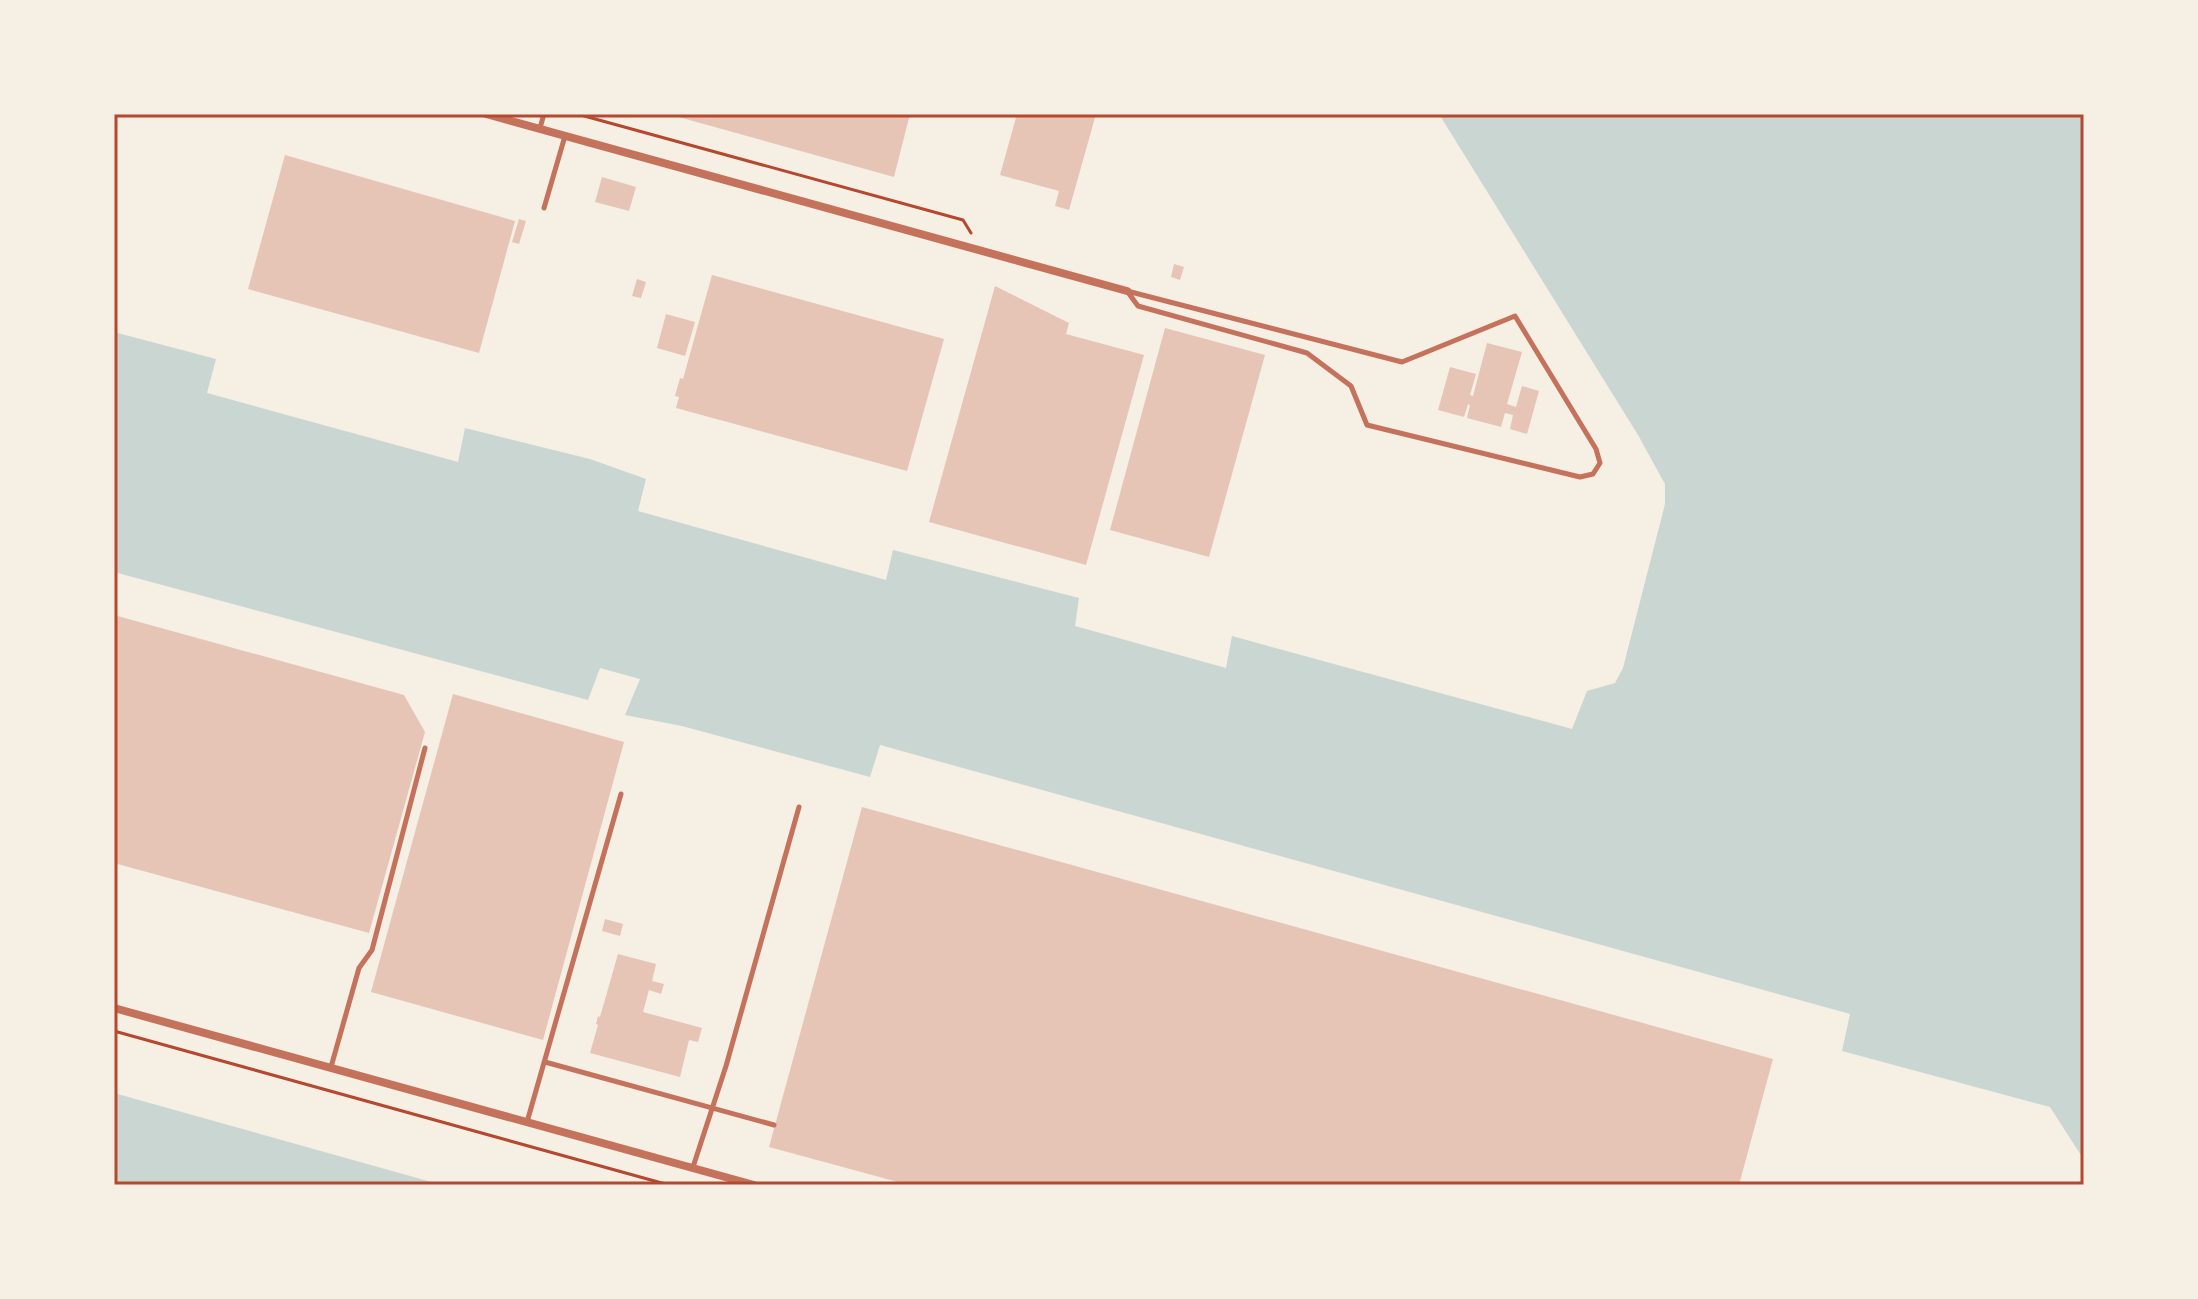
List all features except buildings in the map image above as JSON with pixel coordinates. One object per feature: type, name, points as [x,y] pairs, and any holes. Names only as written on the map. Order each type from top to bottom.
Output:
[{"type":"street","points":[[486,114],[1127,291]]},
{"type":"street","points":[[114,1008],[754,1185]]},
{"type":"lane","points":[[539,129],[544,114]]},
{"type":"lane","points":[[544,208],[565,136]]},
{"type":"lane","points":[[1127,291],[1402,362],[1515,316],[1596,449],[1600,463],[1593,474],[1580,477],[1367,425],[1351,386],[1307,353],[1138,306],[1127,291]]},
{"type":"lane","points":[[331,1068],[359,968],[372,950],[425,748]]},
{"type":"lane","points":[[527,1122],[621,794]]},
{"type":"lane","points":[[693,1168],[799,807]]},
{"type":"lane","points":[[545,1062],[774,1125]]},
{"type":"path","points":[[577,114],[963,220],[980,249]]},
{"type":"path","points":[[114,1031],[669,1185]]},
{"type":"shaded area","points":[[1439,114],[2084,114],[2084,1160],[2050,1107],[1842,1051],[1850,1014],[880,745],[870,777],[682,726],[625,715],[640,679],[600,668],[588,700],[114,572],[114,332],[216,359],[207,393],[458,462],[465,428],[590,459],[646,479],[638,511],[886,580],[893,550],[1079,598],[1075,626],[1226,668],[1232,636],[1572,729],[1587,691],[1615,683],[1623,668],[1665,504],[1665,484],[1638,435]]},
{"type":"shaded area","points":[[114,1093],[442,1185],[114,1185]]}]
